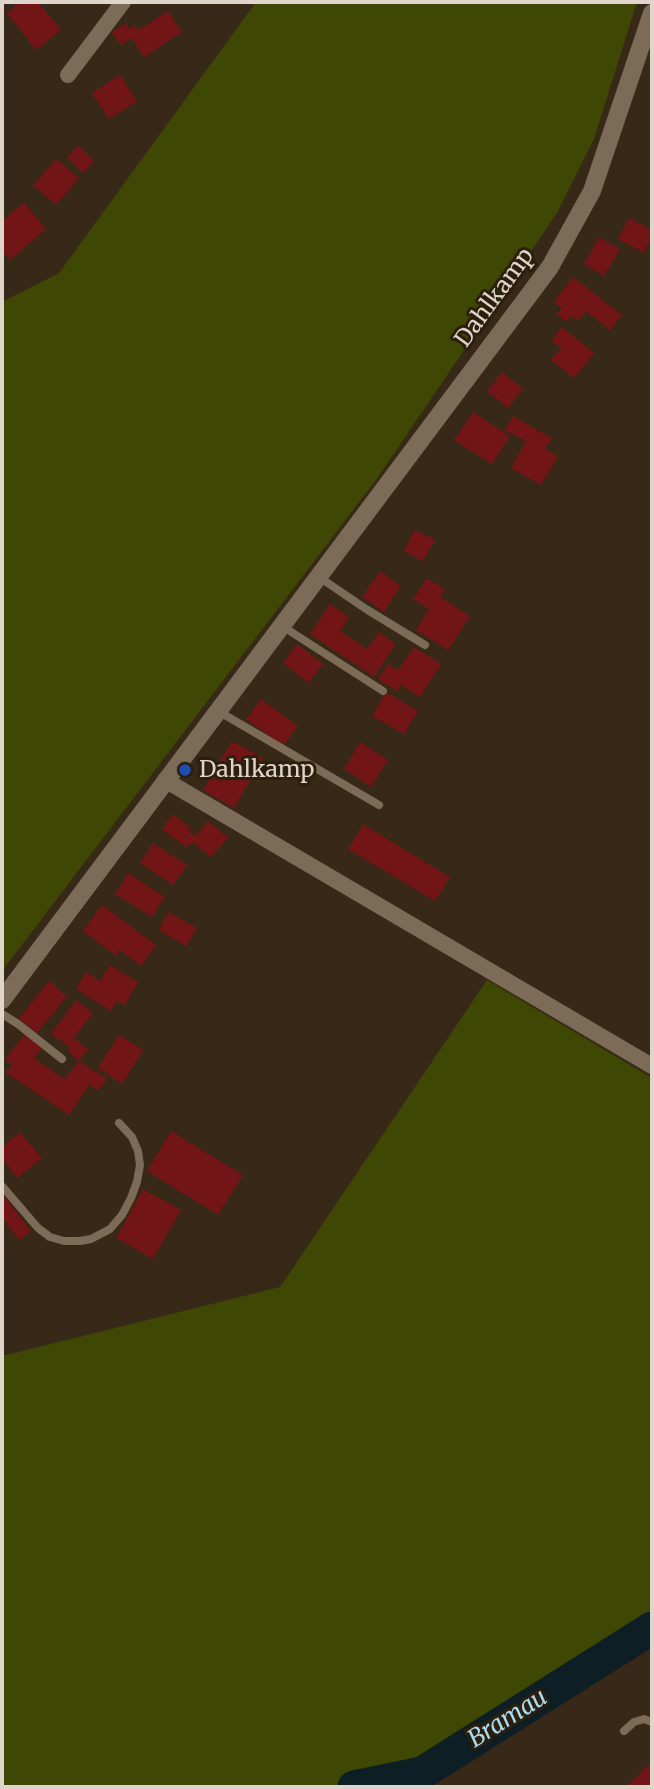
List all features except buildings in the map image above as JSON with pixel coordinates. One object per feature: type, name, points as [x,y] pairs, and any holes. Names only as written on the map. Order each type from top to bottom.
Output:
[{"type":"street","points":[[68,75],[123,2]]},
{"type":"street","name":"Dahlkamp","points":[[2,1000],[550,267],[592,191],[652,13]]},
{"type":"street","points":[[165,780],[652,1066]]},
{"type":"lane","points":[[319,577],[425,645]]},
{"type":"lane","points":[[282,626],[383,691]]},
{"type":"lane","points":[[218,710],[379,805]]},
{"type":"lane","points":[[2,1014],[62,1059]]},
{"type":"lane","points":[[2,1186],[50,1237],[64,1241],[91,1239],[110,1229],[122,1215],[137,1182],[141,1165],[132,1137],[119,1123]]},
{"type":"lane","points":[[624,1731],[634,1722],[644,1719],[652,1722]]},
{"type":"green space","points":[[256,2],[637,2],[594,139],[557,213],[376,480],[2,971],[2,302],[59,273]]},
{"type":"green space","points":[[487,980],[652,1078],[652,1624],[420,1770],[334,1787],[2,1787],[2,1356],[280,1287]]},
{"type":"waterway","name":"Bramau","points":[[354,1787],[422,1773],[652,1628]]},
{"type":"place","name":"Dahlkamp","points":[[185,770]]}]
